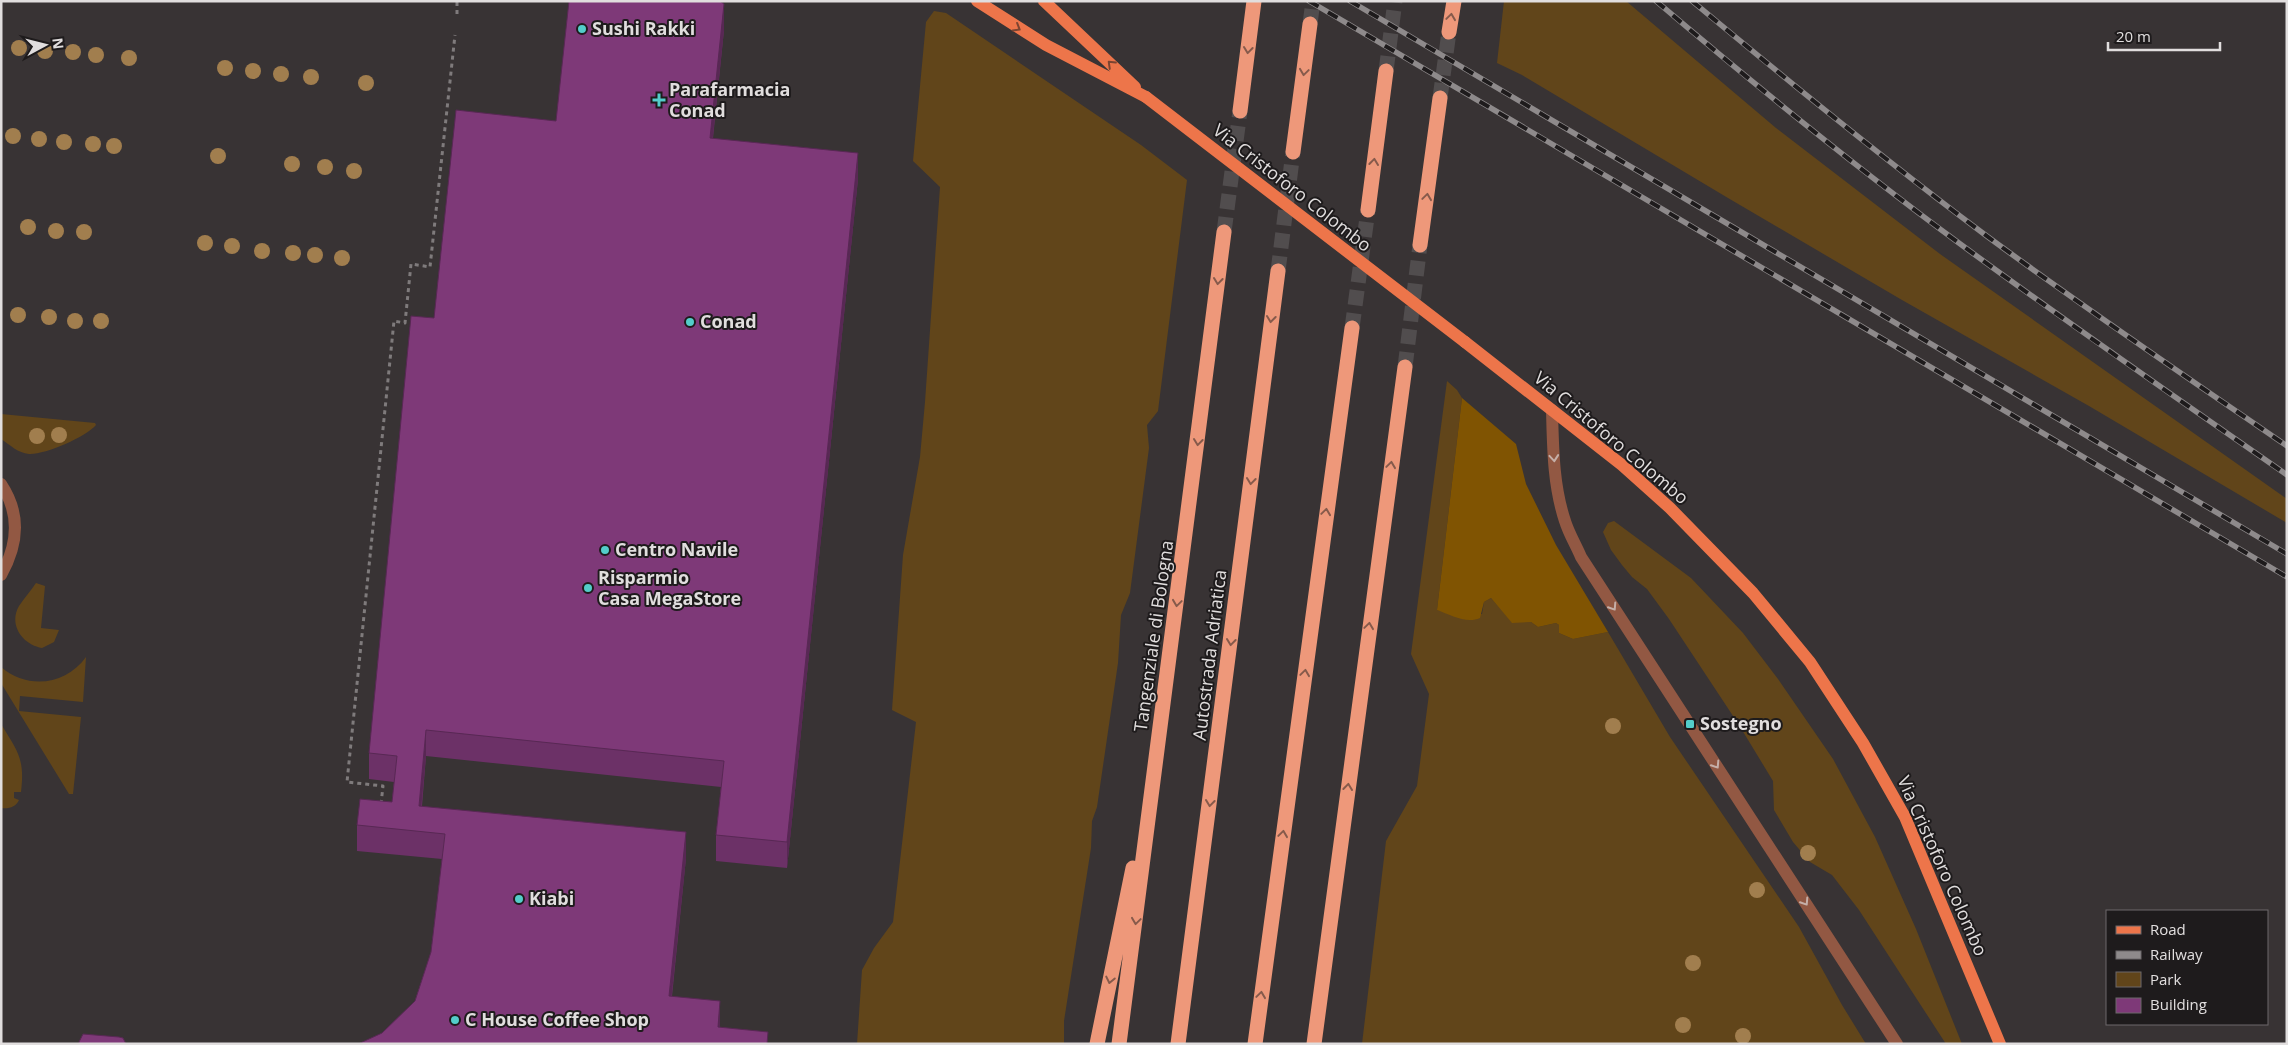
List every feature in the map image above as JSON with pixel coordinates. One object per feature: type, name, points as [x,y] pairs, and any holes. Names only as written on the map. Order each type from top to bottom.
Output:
[{"type":"highway","points":[[1240,111],[1254,1]]},
{"type":"highway","points":[[1449,32],[1454,1]]},
{"type":"highway","points":[[1293,152],[1310,24]]},
{"type":"highway","points":[[1368,210],[1386,72]]},
{"type":"highway","points":[[1420,245],[1440,98]]},
{"type":"highway","name":"Tangenziale di Bologna","points":[[1119,1044],[1224,232]]},
{"type":"highway","name":"Autostrada Adriatica","points":[[1178,1044],[1278,271]]},
{"type":"highway","points":[[1255,1044],[1352,328]]},
{"type":"highway","points":[[1314,1044],[1405,367]]},
{"type":"highway","points":[[1097,1044],[1159,744]]},
{"type":"highway","points":[[1321,1044],[1346,809]]},
{"type":"main road","name":"Via Cristoforo Colombo","points":[[977,1],[1046,45],[1146,97]]},
{"type":"main road","name":"Via Cristoforo Colombo","points":[[1044,1],[1146,97],[1622,465],[1670,508],[1753,594],[1810,662],[1863,743],[1905,817],[2000,1044]]},
{"type":"lane","points":[[1552,410],[1553,458],[1558,493],[1566,522],[1581,557],[1897,1044]]},
{"type":"lane","points":[[1,484],[14,509],[16,526],[10,560],[1,575]]},
{"type":"path","points":[[457,1],[457,14]]},
{"type":"path","points":[[380,810],[383,786],[347,782],[394,322],[405,323],[411,264],[430,267],[455,35]]},
{"type":"green space","points":[[1504,1],[1626,1],[1776,128],[1940,254],[2287,499],[2287,523],[2089,406],[1902,300],[1522,75],[1497,63]]},
{"type":"green space","points":[[934,11],[946,13],[1141,145],[1187,180],[1158,411],[1147,425],[1149,448],[1130,593],[1121,615],[1118,663],[1097,807],[1092,821],[1091,848],[1064,1021],[1064,1044],[857,1044],[862,970],[874,948],[893,922],[916,722],[892,710],[903,555],[920,457],[940,187],[913,161],[926,22]]},
{"type":"green space","points":[[1447,381],[1457,390],[1462,398],[1437,610],[1482,614],[1484,602],[1491,598],[1512,622],[1531,622],[1538,627],[1556,623],[1559,625],[1559,633],[1573,639],[1608,632],[1670,737],[1799,927],[1866,1044],[1362,1044],[1386,841],[1417,786],[1429,694],[1411,654]]},
{"type":"green space","points":[[1,414],[95,423],[96,425],[83,435],[64,444],[44,452],[29,454],[18,450],[1,439]]},
{"type":"green space","points":[[1614,521],[1691,578],[1743,633],[1778,679],[1833,759],[1875,837],[1916,929],[1962,1044],[1946,1044],[1859,910],[1832,875],[1810,862],[1793,842],[1774,810],[1773,781],[1739,725],[1669,619],[1647,589],[1632,577],[1611,550],[1603,532],[1608,523]]},
{"type":"green space","points":[[36,583],[45,586],[41,628],[59,630],[54,642],[42,648],[29,643],[23,638],[16,627],[15,620],[19,606]]},
{"type":"green space","points":[[86,657],[83,702],[20,696],[19,711],[81,717],[73,794],[69,794],[1,683],[1,667],[23,679],[46,681],[68,674]]},
{"type":"green space","points":[[1,724],[16,749],[22,771],[21,792],[14,792],[14,798],[19,800],[14,806],[7,808],[1,808]]},
{"type":"shaded area","points":[[1462,398],[1516,444],[1526,484],[1556,545],[1608,632],[1573,639],[1559,633],[1559,625],[1556,623],[1538,627],[1531,622],[1512,623],[1491,598],[1484,602],[1480,618],[1475,620],[1458,618],[1437,610]]},
{"type":"building","name":"Centro Navile","points":[[569,1],[720,1],[724,4],[710,138],[858,153],[787,842],[716,835],[724,761],[426,730],[419,806],[686,832],[669,996],[720,1001],[718,1027],[768,1032],[767,1044],[358,1044],[382,1033],[415,1001],[431,952],[445,834],[357,825],[360,799],[392,802],[397,756],[369,753],[411,316],[434,318],[456,110],[556,121]]},
{"type":"building","points":[[83,1034],[119,1037],[123,1038],[126,1044],[79,1044]]},
{"type":"tunnel","points":[[1310,24],[1313,1]]},
{"type":"tunnel","points":[[1386,71],[1395,1]]},
{"type":"tunnel","points":[[1440,98],[1449,32]]},
{"type":"tunnel","points":[[1224,232],[1240,111]]},
{"type":"tunnel","points":[[1278,271],[1293,152]]},
{"type":"tunnel","points":[[1352,328],[1368,210]]},
{"type":"tunnel","points":[[1405,367],[1420,245]]},
{"type":"railway","points":[[1309,1],[2287,577]]},
{"type":"railway","points":[[1350,1],[2287,554]]},
{"type":"railway","points":[[1656,1],[1807,126],[1923,217],[2083,333],[2287,475]]},
{"type":"railway","points":[[1692,1],[1764,61],[1984,234],[2096,315],[2287,446]]},
{"type":"place","name":"Sushi Rakki","points":[[582,29]]},
{"type":"place","name":"Parafarmacia Conad","points":[[659,100]]},
{"type":"place","name":"Conad","points":[[690,322]]},
{"type":"place","name":"Centro Navile","points":[[605,550]]},
{"type":"place","name":"Risparmio Casa MegaStore","points":[[588,588]]},
{"type":"place","name":"Sostegno","points":[[1690,724]]},
{"type":"place","name":"Kiabi","points":[[519,899]]},
{"type":"place","name":"C House Coffee Shop","points":[[455,1020]]}]
